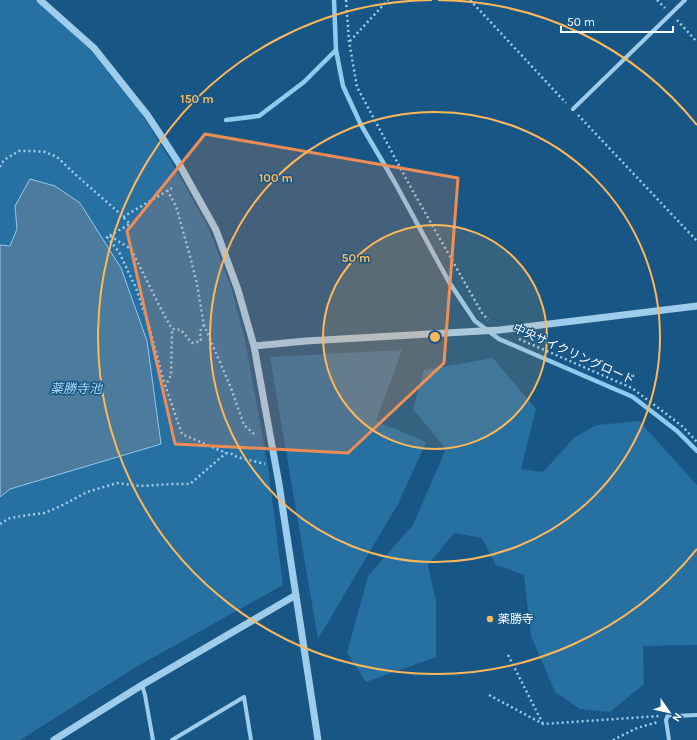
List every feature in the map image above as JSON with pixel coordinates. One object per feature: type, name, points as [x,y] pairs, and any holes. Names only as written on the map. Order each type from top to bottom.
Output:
[{"type":"street","points":[[40,0],[94,48],[148,116],[178,162],[216,230],[238,290],[254,346],[279,484],[318,740]]},
{"type":"street","points":[[573,109],[685,0]]},
{"type":"street","points":[[254,346],[306,341],[499,330],[697,306]]},
{"type":"street","points":[[54,740],[142,685],[296,595]]},
{"type":"street","points":[[142,685],[153,740]]},
{"type":"street","points":[[172,740],[244,697],[251,740]]},
{"type":"street","points":[[669,740],[667,718],[697,715]]},
{"type":"path","points":[[346,0],[349,41],[357,87],[410,186],[482,313],[499,330]]},
{"type":"path","points":[[349,41],[388,0]]},
{"type":"path","points":[[470,0],[697,241]]},
{"type":"path","points":[[0,168],[4,160],[19,151],[45,152],[57,157],[124,217],[130,224],[107,237],[119,252],[136,288],[149,326],[165,387],[182,434],[226,453],[255,462]]},
{"type":"path","points":[[124,217],[172,188]]},
{"type":"path","points":[[167,190],[176,206],[191,260],[204,325],[231,388],[244,425],[254,434]]},
{"type":"path","points":[[110,236],[131,249],[172,329],[172,374],[165,387]]},
{"type":"path","points":[[172,329],[181,330],[192,343],[201,341],[200,331],[204,325]]},
{"type":"path","name":"中央サイクリングロード","points":[[499,330],[632,388],[682,426],[697,442]]},
{"type":"path","points":[[0,524],[10,518],[44,513],[87,492],[117,483],[141,486],[190,484],[226,453]]},
{"type":"path","points":[[508,655],[543,724]]},
{"type":"path","points":[[489,695],[543,724],[667,718]]},
{"type":"path","points":[[613,740],[637,728],[667,718]]},
{"type":"highlighted area","points":[[205,134],[458,178],[444,363],[348,453],[175,444],[127,231]]},
{"type":"shaded area","points":[[0,0],[35,0],[87,46],[141,113],[171,161],[208,227],[230,284],[245,340],[268,467],[283,585],[136,667],[20,740],[0,740]]},
{"type":"shaded area","points":[[402,350],[376,421],[426,442],[398,504],[318,639],[270,357]]},
{"type":"shaded area","points":[[493,358],[536,409],[521,469],[543,472],[575,437],[597,425],[639,421],[697,485],[697,645],[643,646],[644,684],[610,712],[580,709],[555,692],[531,636],[524,575],[496,565],[482,538],[454,533],[428,565],[436,601],[436,657],[366,682],[347,653],[368,576],[413,525],[446,449],[413,409],[424,370]]},
{"type":"water","name":"薬勝寺池","points":[[30,179],[55,186],[80,203],[121,268],[147,341],[161,444],[10,489],[0,497],[0,245],[10,246],[17,229],[15,206]]},
{"type":"waterway","points":[[334,0],[336,50]]},
{"type":"waterway","points":[[226,120],[259,116],[304,82],[336,50],[343,86],[361,125],[394,181],[449,282],[475,321],[499,339],[633,397],[677,431],[697,451]]},
{"type":"place","name":"薬勝寺","points":[[490,619]]}]
